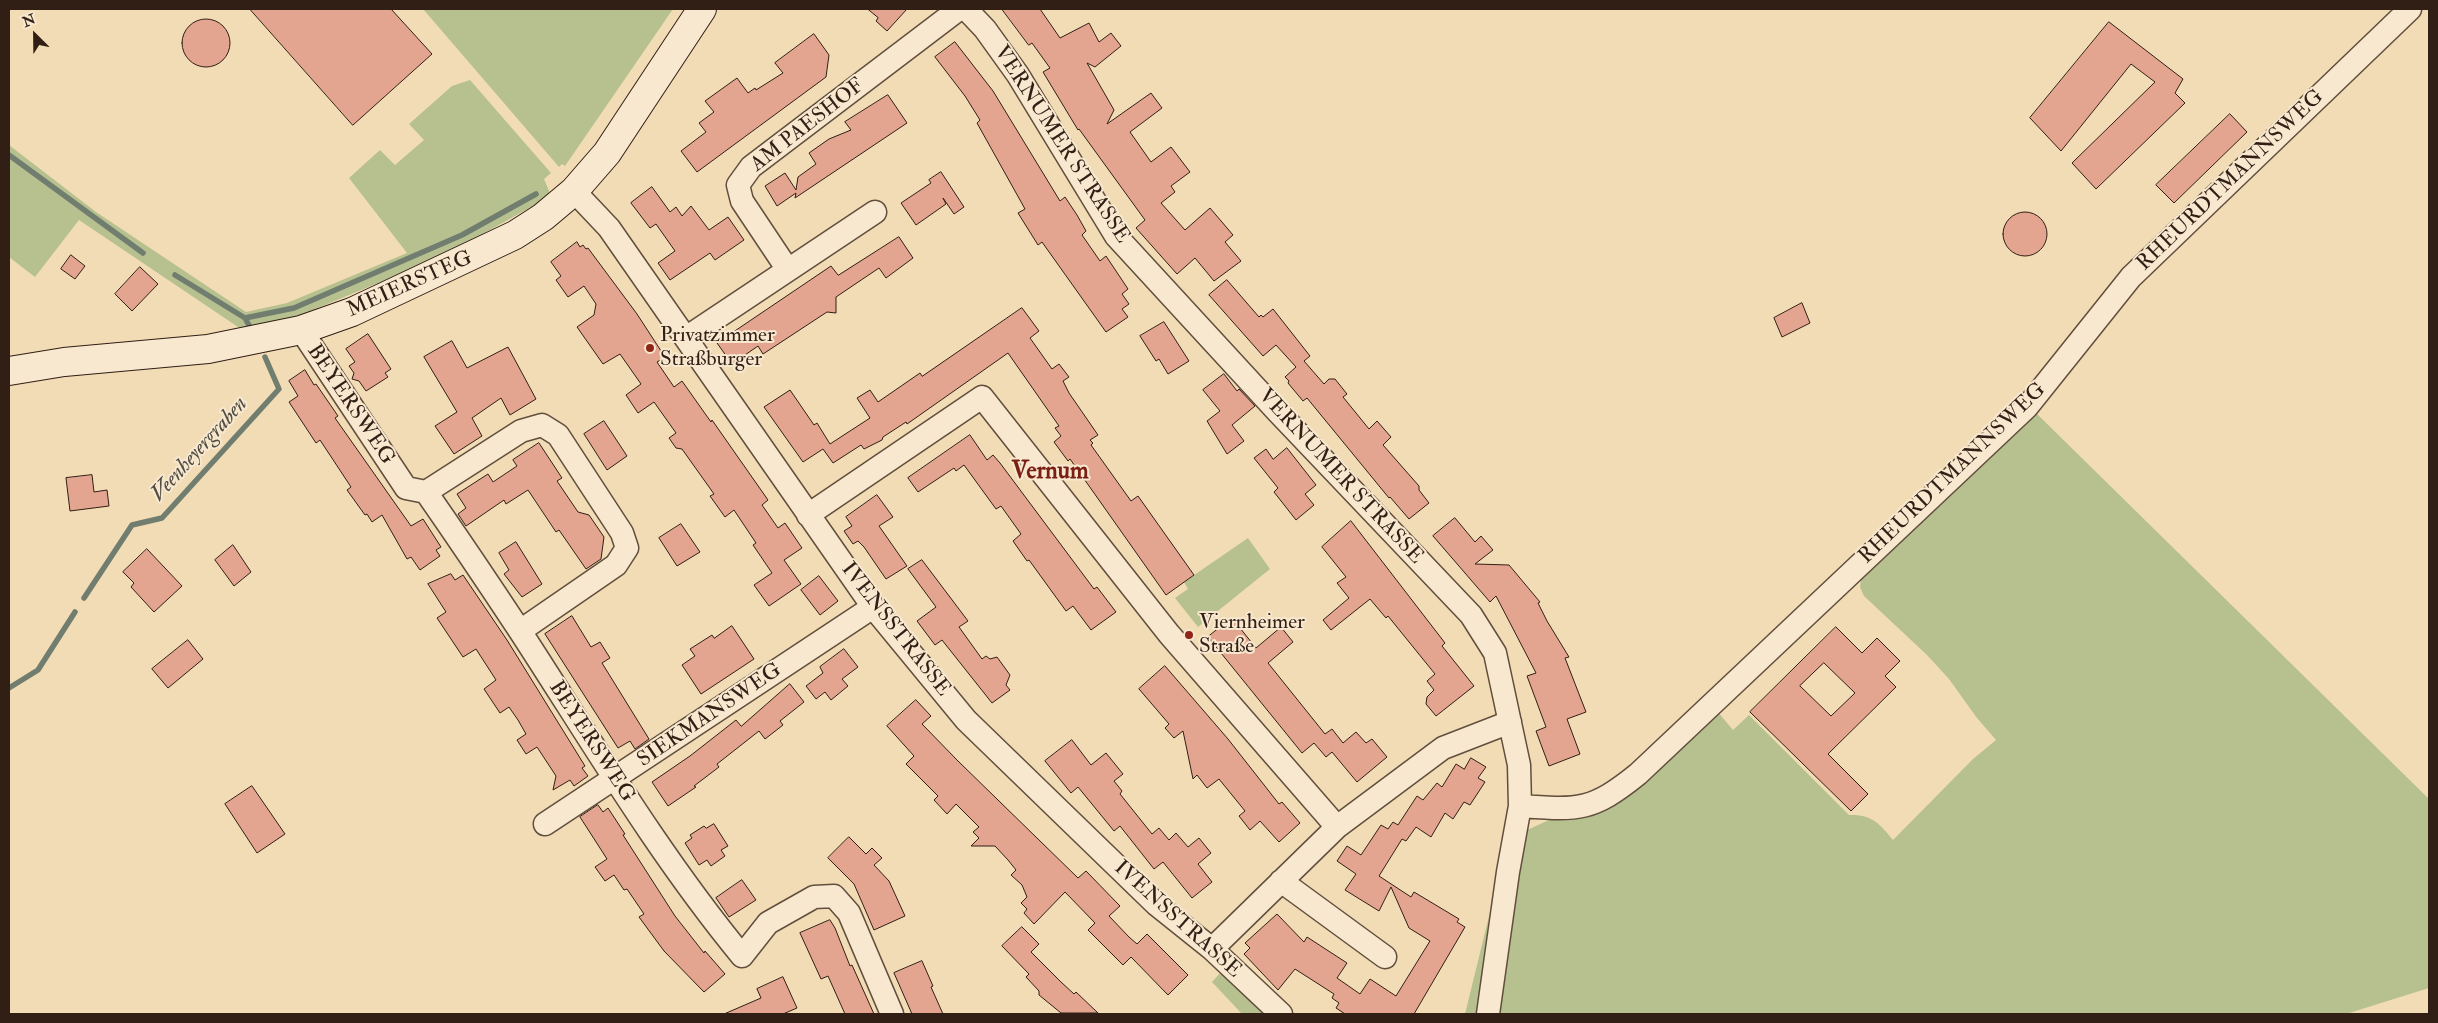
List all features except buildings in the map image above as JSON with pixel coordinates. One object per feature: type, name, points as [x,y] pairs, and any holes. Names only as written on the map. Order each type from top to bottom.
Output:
[{"type":"street","name":"MEIERSTEG","points":[[9,371],[64,362],[208,349],[301,330],[352,312],[515,236],[543,217],[574,191],[607,153],[702,9]]},
{"type":"street","name":"AM PAESHOF","points":[[788,270],[742,202],[738,185],[752,167],[959,9]]},
{"type":"street","name":"VERNUMER STRASSE","points":[[966,9],[996,43],[1018,75],[1116,236],[1277,411],[1471,615],[1495,653],[1519,765],[1520,806],[1508,872],[1488,1014]]},
{"type":"street","name":"RHEURDTMANNSWEG","points":[[1520,806],[1583,807],[1613,794],[1638,774],[2027,407],[2131,277],[2410,9]]},
{"type":"street","name":"IVENSSTRASSE","points":[[574,191],[609,228],[873,607],[966,720],[1157,905],[1212,949],[1280,1014]]},
{"type":"street","points":[[686,338],[875,212]]},
{"type":"street","name":"BEYERSWEG","points":[[301,330],[406,488],[426,492],[520,631],[614,780],[715,923],[742,956],[768,923],[814,897],[834,896],[849,914],[892,1014]]},
{"type":"street","points":[[808,515],[982,397],[1169,634],[1337,827]]},
{"type":"street","points":[[426,492],[521,431],[542,425],[558,435],[622,533],[627,548],[616,565],[520,631]]},
{"type":"street","name":"SIEKMANSWEG","points":[[545,824],[873,607]]},
{"type":"street","points":[[1212,949],[1337,827],[1443,748],[1510,722]]},
{"type":"street","points":[[1281,881],[1385,957]]},
{"type":"green space","points":[[423,9],[673,9],[565,166],[562,164],[559,167]]},
{"type":"green space","points":[[470,80],[551,173],[544,179],[550,193],[540,202],[463,245],[291,319],[241,329],[79,220],[35,277],[9,257],[9,145],[96,212],[246,312],[287,303],[407,253],[349,178],[380,150],[395,165],[424,140],[409,124],[452,86]]},
{"type":"green space","points":[[2036,413],[2429,799],[2429,988],[2346,1014],[1498,1014],[1517,864],[1527,830],[1549,820],[1588,815],[1606,809],[1621,800],[1717,711],[1733,730],[1749,715],[1849,815],[1870,818],[1884,829],[1893,840],[1973,759],[1996,740],[1977,718],[1949,679],[1927,655],[1864,596],[1860,587],[1861,579]]},
{"type":"green space","points":[[1248,538],[1270,569],[1198,627],[1175,598],[1188,589],[1184,582]]},
{"type":"green space","points":[[1489,916],[1477,1014],[1465,1014]]},
{"type":"green space","points":[[1221,972],[1267,1014],[1242,1014],[1212,982]]},
{"type":"waterway","name":"Veenheyergraben","points":[[9,155],[143,253]]},
{"type":"waterway","points":[[245,318],[294,308],[462,235],[536,194]]},
{"type":"waterway","name":"Veenheyergraben","points":[[175,275],[245,318],[251,329]]},
{"type":"waterway","name":"Veenheyergraben","points":[[84,598],[132,525],[162,518],[279,389],[265,357]]},
{"type":"waterway","name":"Veenheyergraben","points":[[9,688],[38,670],[75,612]]},
{"type":"place","name":"Privatzimmer Straßburger","points":[[650,348]]},
{"type":"place","name":"Viernheimer Straße","points":[[1189,635]]},
{"type":"district","name":"Vernum","points":[[1050,473]]}]
